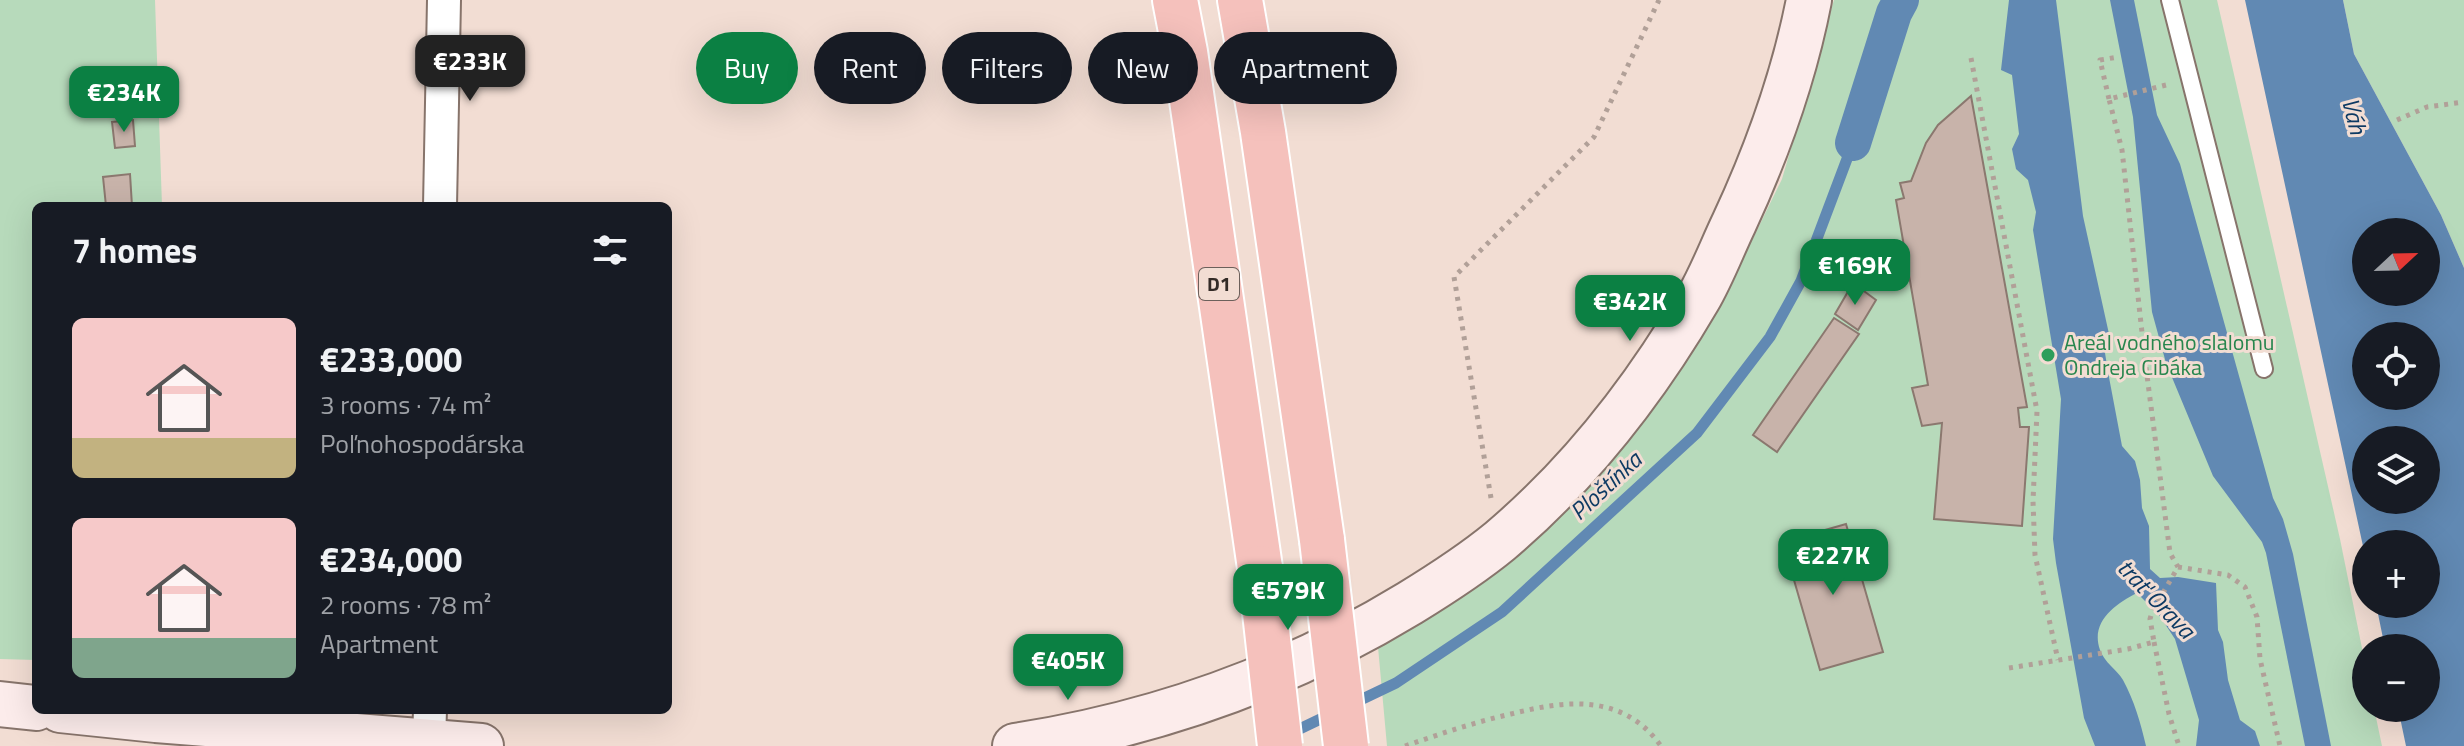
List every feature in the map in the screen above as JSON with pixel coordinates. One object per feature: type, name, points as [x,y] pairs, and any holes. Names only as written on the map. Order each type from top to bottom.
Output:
[{"type":"highway","name":"D1","points":[[1175,0],[1260,568],[1280,746]]},
{"type":"highway","points":[[1240,0],[1263,132],[1322,540],[1346,746]]},
{"type":"street","points":[[440,202],[444,0]]},
{"type":"street","points":[[1015,746],[1133,722],[1212,698],[1299,664],[1369,628],[1439,585],[1498,542],[1550,495],[1654,370],[1700,297],[1763,160],[1804,27],[1809,0]]},
{"type":"street","points":[[0,704],[32,708]]},
{"type":"street","points":[[98,714],[156,720],[429,726],[481,746]]},
{"type":"lane","points":[[2170,0],[2264,369]]},
{"type":"path","points":[[1498,542],[1454,277],[1594,137],[1659,0]]},
{"type":"path","points":[[2118,57],[2100,60],[2122,150],[2170,553],[2178,567]]},
{"type":"path","points":[[1971,58],[2037,411],[2033,501],[2035,555],[2058,660]]},
{"type":"path","points":[[2109,99],[2168,85]]},
{"type":"path","points":[[2397,120],[2427,107],[2464,102]]},
{"type":"path","points":[[2178,567],[2228,575],[2245,587],[2257,617],[2260,659],[2280,746]]},
{"type":"path","points":[[2178,567],[2150,619],[2169,714],[2179,746]]},
{"type":"path","points":[[2009,668],[2154,642]]},
{"type":"path","points":[[1405,746],[1470,724],[1546,705],[1568,703],[1595,704],[1622,713],[1652,734],[1661,746]]},
{"type":"green space","points":[[0,0],[155,0],[162,202],[32,202],[32,660],[0,659]]},
{"type":"green space","name":"Areál vodného slalomu Ondreja Cibáka","points":[[1834,0],[2217,0],[2340,539],[2352,599],[2352,618],[2356,618],[2359,634],[2352,634],[2352,722],[2377,722],[2382,746],[1387,746],[1378,647],[1418,623],[1577,492],[1646,417],[1718,310],[1782,179]]},
{"type":"green space","points":[[2343,0],[2464,0],[2464,268],[2441,215],[2354,54]]},
{"type":"water","name":"trať Orava","points":[[2009,0],[2056,0],[2083,216],[2109,334],[2105,353],[2108,372],[2122,446],[2135,461],[2140,480],[2142,508],[2149,526],[2150,569],[2160,578],[2178,577],[2216,583],[2218,630],[2223,642],[2228,680],[2240,720],[2255,731],[2260,746],[2196,746],[2199,720],[2175,639],[2159,615],[2137,593],[2106,615],[2098,631],[2098,640],[2102,654],[2127,688],[2146,746],[2095,746],[2084,718],[2053,539],[2061,399],[2033,230],[2036,212],[2028,180],[2016,169],[2012,149],[2019,134],[2012,75],[2001,70]]},
{"type":"water","points":[[2110,0],[2134,0],[2157,115],[2180,164],[2273,498],[2293,554],[2331,746],[2305,746],[2266,553],[2262,542],[2213,476],[2166,363],[2152,312],[2133,117]]},
{"type":"water","name":"Váh","points":[[2245,0],[2343,0],[2354,54],[2441,215],[2464,268],[2464,746],[2406,746],[2401,722],[2440,722],[2440,634],[2382,634],[2379,618],[2440,618],[2440,530],[2360,530],[2356,514],[2440,514],[2440,426],[2352,426],[2352,495]]},
{"type":"building","points":[[1971,96],[2027,407],[2018,408],[2020,427],[2029,427],[2022,526],[1934,519],[1942,423],[1922,426],[1912,388],[1928,385],[1896,200],[1904,198],[1900,183],[1911,181],[1926,143],[1938,125]]},
{"type":"building","points":[[133,120],[135,146],[115,148],[112,122]]},
{"type":"building","points":[[130,174],[132,202],[106,202],[103,177]]},
{"type":"building","points":[[1853,283],[1876,300],[1858,330],[1835,314]]},
{"type":"building","points":[[1834,318],[1859,334],[1777,452],[1753,435]]},
{"type":"building","points":[[1846,524],[1883,652],[1820,670],[1783,542]]},
{"type":"waterway","points":[[1853,143],[1894,13],[1901,0]]},
{"type":"waterway","name":"Ploštínka","points":[[1352,704],[1396,683],[1502,612],[1697,433],[1770,337],[1801,281],[1853,143]]},
{"type":"waterway","name":"Ploštínka","points":[[1287,735],[1333,713]]},
{"type":"place","name":"Areál vodného slalomu Ondreja Cibáka","points":[[2048,355]]}]
